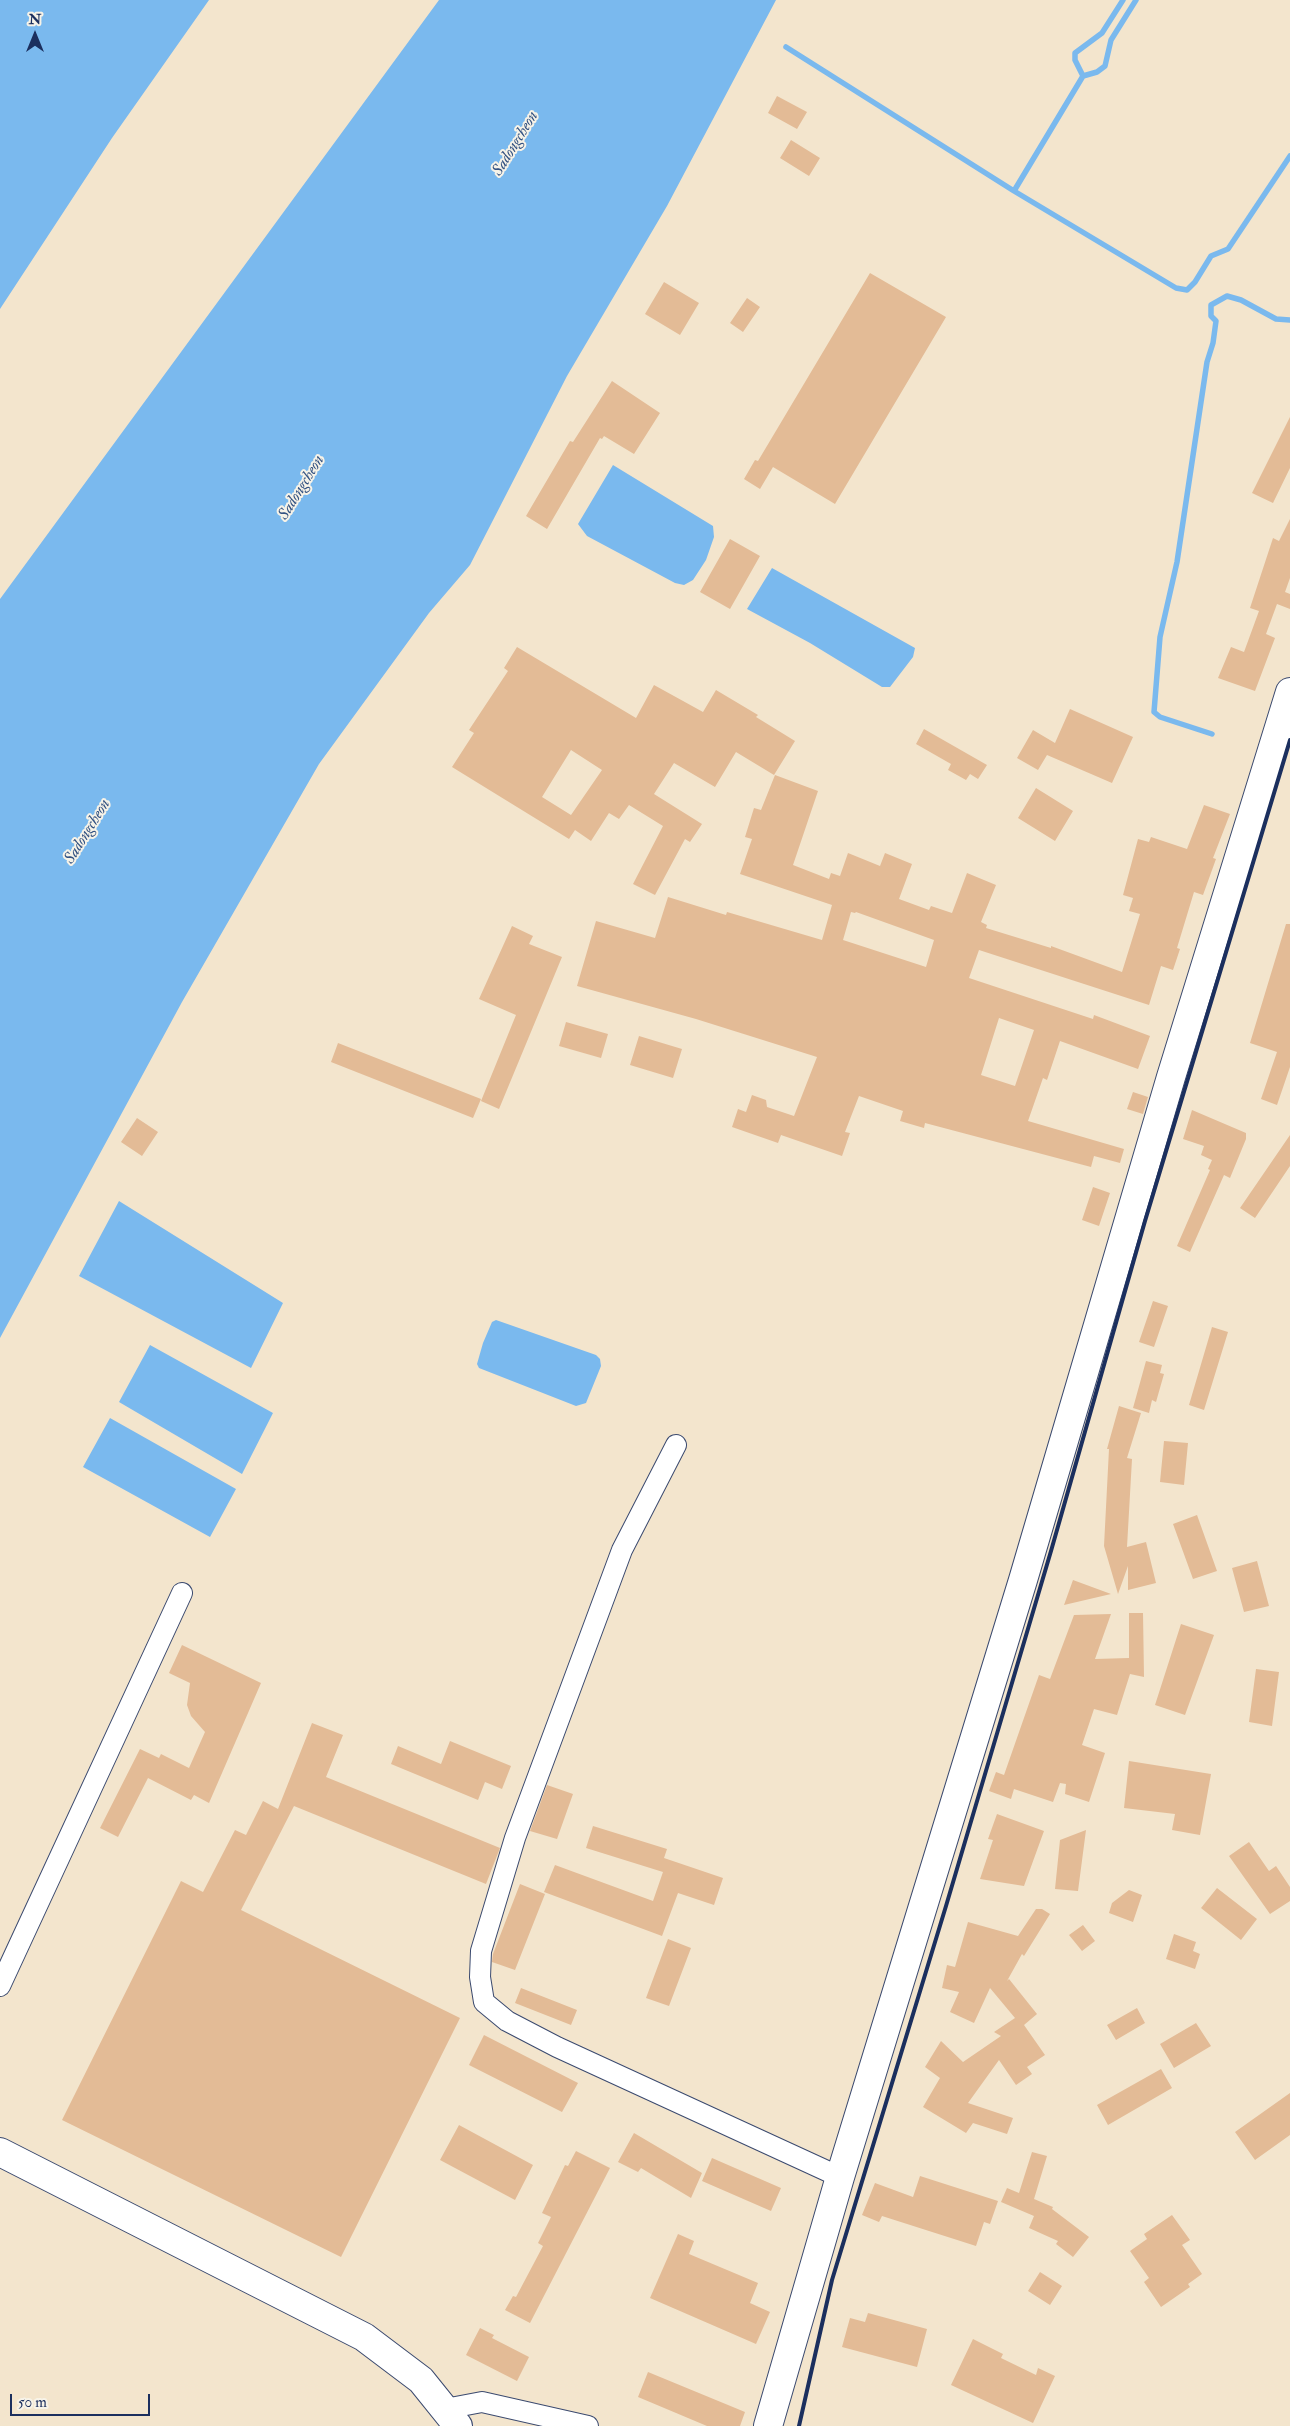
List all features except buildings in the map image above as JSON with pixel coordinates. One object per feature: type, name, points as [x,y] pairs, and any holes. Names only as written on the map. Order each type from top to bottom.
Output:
[{"type":"main road","points":[[768,2426],[840,2177],[1023,1580],[1171,1077],[1290,692]]},
{"type":"main road","points":[[0,2152],[364,2337],[421,2380],[452,2417]]},
{"type":"street","points":[[676,1445],[622,1550],[515,1838],[481,1951],[480,1977],[484,2002],[507,2021],[558,2047],[840,2177]]},
{"type":"street","points":[[0,1986],[182,1594]]},
{"type":"street","points":[[452,2417],[482,2402],[588,2426]]},
{"type":"water","points":[[0,0],[209,0],[112,138],[0,309]]},
{"type":"water","name":"Sadongcheon","points":[[439,0],[776,0],[667,206],[567,376],[470,565],[429,613],[319,764],[182,1002],[0,1338],[0,599]]},
{"type":"water","points":[[613,465],[713,526],[714,537],[706,560],[693,580],[684,585],[675,583],[587,536],[578,524]]},
{"type":"water","points":[[772,568],[915,648],[913,657],[890,687],[882,687],[810,643],[747,609]]},
{"type":"water","points":[[119,1201],[283,1303],[251,1368],[79,1276]]},
{"type":"water","points":[[496,1320],[596,1355],[600,1359],[601,1366],[586,1403],[576,1406],[479,1368],[477,1364],[483,1343],[492,1322]]},
{"type":"water","points":[[150,1345],[273,1413],[242,1474],[119,1402]]},
{"type":"water","points":[[110,1418],[236,1489],[210,1537],[83,1467]]},
{"type":"waterway","points":[[1083,76],[1075,60],[1075,53],[1102,33],[1123,0]]},
{"type":"waterway","points":[[1014,191],[1083,76],[1097,72],[1105,66],[1111,40],[1136,0]]},
{"type":"waterway","points":[[786,47],[1014,191],[1176,288],[1187,290],[1195,282],[1211,256],[1228,249],[1290,156]]},
{"type":"waterway","points":[[1212,734],[1160,717],[1154,712],[1160,637],[1177,562],[1207,362],[1213,343],[1216,321],[1211,316],[1211,305],[1227,296],[1241,300],[1276,319],[1290,320]]},
{"type":"railway","points":[[799,2426],[832,2280],[946,1906],[1051,1551],[1145,1221],[1290,740]]}]
